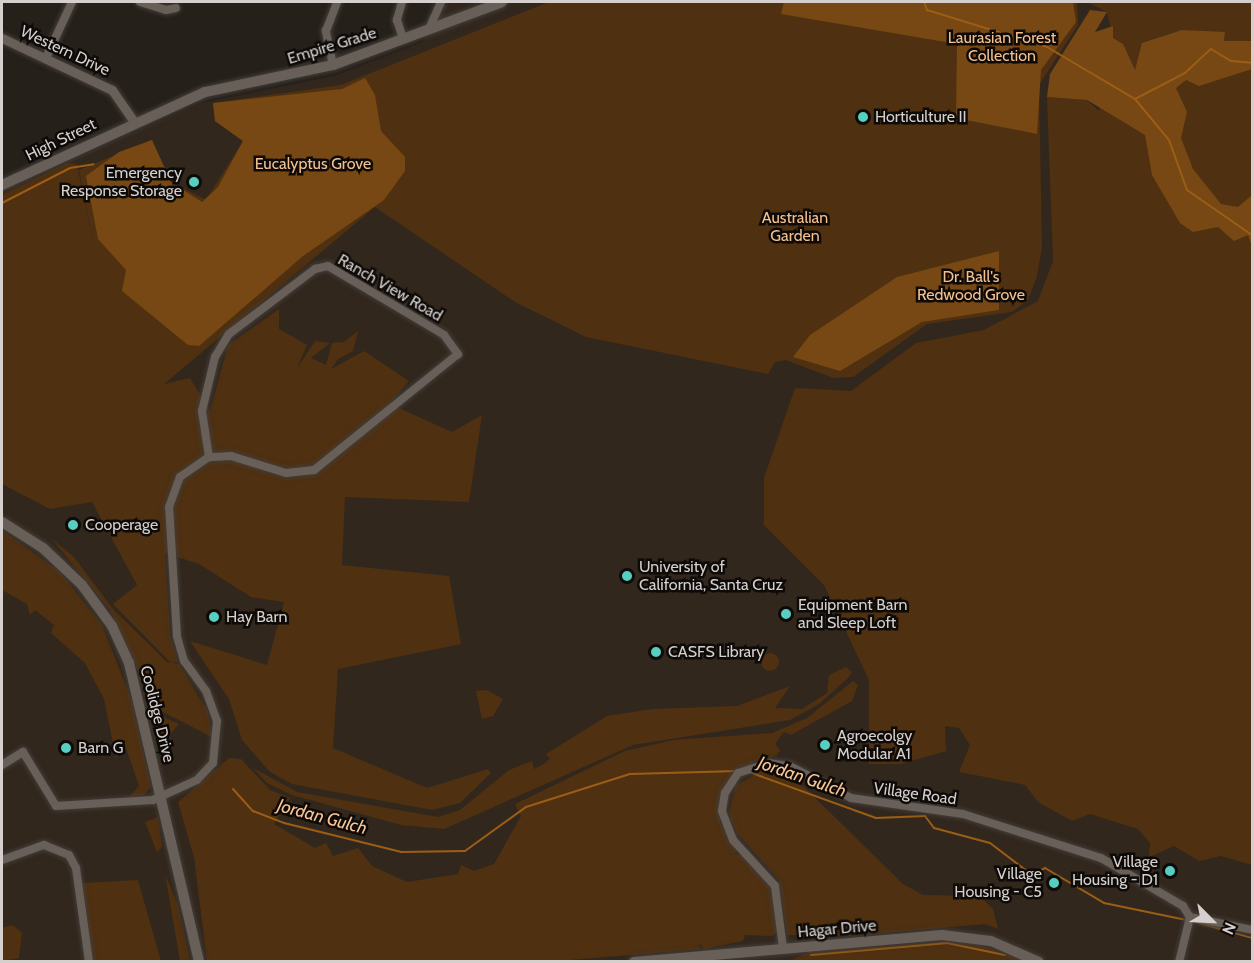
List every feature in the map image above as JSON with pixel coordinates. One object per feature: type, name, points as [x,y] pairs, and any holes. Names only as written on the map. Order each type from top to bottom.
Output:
[{"type":"main road","name":"Empire Grade","points":[[135,123],[205,92],[333,65],[502,2]]},
{"type":"main road","name":"High Street","points":[[2,185],[135,123]]},
{"type":"main road","name":"Coolidge Drive","points":[[2,522],[58,560],[112,626],[136,686],[199,962]]},
{"type":"main road","name":"Hagar Drive","points":[[634,962],[783,948],[964,936],[1039,962]]},
{"type":"street","points":[[46,58],[72,2]]},
{"type":"street","points":[[140,2],[166,10],[176,8]]},
{"type":"street","points":[[333,65],[326,31],[337,2]]},
{"type":"street","points":[[402,2],[397,20],[403,39]]},
{"type":"street","points":[[429,29],[441,2]]},
{"type":"street","name":"Western Drive","points":[[2,38],[112,90],[135,123]]},
{"type":"street","name":"Ranch View Road","points":[[315,269],[337,269],[379,301],[444,335],[458,354],[314,470],[286,473],[231,456],[209,458],[202,411],[221,344],[315,269]]},
{"type":"street","points":[[2,765],[23,752],[56,806],[133,804],[162,796],[197,780],[213,763],[219,744],[213,708],[184,661],[177,636],[169,507],[180,477],[209,458]]},
{"type":"street","name":"Village Road","points":[[783,948],[775,886],[733,840],[722,811],[725,793],[738,773],[768,763],[790,766],[851,798],[963,814],[1101,858],[1148,881],[1190,917]]},
{"type":"street","points":[[2,860],[44,845],[69,855],[76,868],[89,962]]},
{"type":"street","points":[[1179,962],[1190,917],[1252,930]]},
{"type":"shaded area","name":"University of California, Santa Cruz","points":[[443,2],[1252,2],[1252,961],[2,961],[2,190],[202,103],[334,76],[423,42]]},
{"type":"green space","name":"Australian Garden","points":[[549,2],[1077,2],[1078,25],[1039,85],[1042,247],[1037,276],[1028,300],[1012,312],[927,324],[853,377],[833,378],[786,360],[775,362],[768,374],[586,337],[515,302],[375,207],[164,384],[190,378],[210,411],[228,345],[279,309],[279,329],[307,345],[297,368],[315,341],[330,343],[311,358],[326,365],[332,343],[344,342],[358,331],[353,351],[338,359],[331,369],[364,351],[409,381],[390,404],[452,432],[482,415],[469,502],[345,497],[342,565],[449,576],[461,644],[338,669],[333,748],[427,788],[488,769],[491,773],[460,803],[432,810],[292,784],[270,772],[242,740],[229,699],[190,641],[267,665],[284,602],[251,597],[199,564],[165,553],[170,634],[178,662],[171,663],[113,604],[137,585],[92,502],[50,509],[2,484],[2,195],[67,163],[77,164],[93,243],[79,170],[152,140],[171,182],[206,200],[243,141],[215,121],[213,103],[341,85]]},
{"type":"green space","name":"Laurasian Forest Collection","points":[[784,2],[1073,2],[1076,22],[1041,70],[1037,134],[956,118],[957,44],[781,14]]},
{"type":"green space","points":[[1087,2],[1252,2],[1252,865],[1221,856],[1199,861],[1174,846],[1149,857],[1150,843],[1138,829],[1090,814],[1072,821],[1038,802],[1025,785],[959,772],[970,745],[959,728],[945,726],[946,751],[901,764],[869,764],[869,680],[824,585],[764,525],[764,478],[795,388],[851,391],[916,343],[984,330],[1038,301],[1053,261],[1047,97],[1087,100],[1099,111],[1113,38],[1107,12]],"holes":[[[1225,32],[1224,41],[1142,43]]]},
{"type":"green space","points":[[1090,10],[1107,12],[1095,32],[1113,26],[1113,38],[1123,44],[1135,70],[1142,43],[1182,30],[1225,32],[1224,41],[1252,41],[1252,69],[1199,86],[1186,80],[1176,88],[1187,112],[1181,138],[1193,169],[1221,204],[1238,207],[1252,195],[1252,246],[1248,235],[1234,241],[1218,227],[1193,232],[1180,223],[1152,175],[1145,135],[1087,100],[1047,97],[1050,74]]},
{"type":"green space","name":"Eucalyptus Grove","points":[[365,78],[375,95],[381,131],[405,157],[405,171],[384,200],[303,256],[199,346],[188,345],[122,291],[126,270],[98,239],[86,176],[119,152],[152,140],[171,182],[202,202],[218,187],[243,141],[215,121],[213,103],[342,89]]},
{"type":"green space","name":"Dr. Ball's Redwood Grove","points":[[999,251],[999,310],[922,322],[840,371],[793,357],[810,335],[897,277]]},
{"type":"green space","points":[[2,530],[60,572],[102,625],[132,701],[151,787],[144,795],[128,798],[139,786],[126,748],[116,758],[104,699],[85,663],[51,633],[54,625],[35,610],[30,615],[27,604],[2,590]]},
{"type":"green space","points":[[51,538],[74,557],[113,609],[167,662],[179,664],[208,712],[212,737],[157,709],[110,610]]},
{"type":"green space","points":[[770,653],[776,656],[779,662],[776,668],[770,671],[764,668],[761,662],[764,656]]},
{"type":"green space","points":[[846,667],[852,672],[848,678],[819,704],[790,720],[633,745],[444,829],[401,825],[292,795],[267,783],[253,768],[297,792],[438,817],[460,810],[509,770],[532,761],[534,769],[542,765],[550,759],[546,754],[607,716],[652,709],[737,706],[790,686],[775,708],[802,709],[827,693],[829,675]]},
{"type":"green space","points":[[853,681],[858,685],[852,701],[791,735],[784,732],[775,744],[780,750],[777,755],[738,769],[720,796],[720,822],[738,850],[735,854],[743,854],[771,889],[777,932],[772,936],[745,935],[743,941],[704,949],[699,943],[700,949],[545,962],[207,961],[194,857],[178,802],[229,758],[241,759],[270,790],[290,798],[274,824],[315,848],[326,843],[333,856],[358,848],[372,866],[407,882],[458,874],[461,865],[474,871],[494,864],[521,816],[515,804],[625,751],[673,740],[772,733],[807,718]]},
{"type":"green space","points":[[487,690],[503,699],[493,716],[482,719],[476,691]]},
{"type":"green space","points":[[148,701],[163,717],[179,724],[160,746]]},
{"type":"green space","points":[[766,769],[780,770],[798,781],[903,884],[923,895],[980,896],[993,909],[998,929],[985,924],[848,936],[787,935],[779,880],[736,832],[729,814],[735,786]]},
{"type":"green space","points":[[158,817],[162,847],[157,852],[145,822]]},
{"type":"green space","points":[[165,874],[178,905],[190,961],[180,961]]},
{"type":"green space","points":[[138,880],[161,961],[93,961],[82,883]]},
{"type":"green space","points":[[13,925],[22,933],[19,958],[2,961],[2,928]]},
{"type":"green space","points":[[944,941],[983,946],[1026,961],[792,960],[808,952]]},
{"type":"waterway","points":[[924,2],[927,10],[1047,47],[1135,99],[1169,140],[1187,190],[1252,235]]},
{"type":"waterway","points":[[1135,99],[1185,73],[1211,49],[1231,61],[1252,63]]},
{"type":"waterway","points":[[2,203],[70,168],[94,164]]},
{"type":"waterway","name":"Jordan Gulch","points":[[233,789],[253,811],[284,823],[401,852],[465,851],[526,807],[630,774],[738,771]]},
{"type":"waterway","name":"Jordan Gulch","points":[[749,772],[876,818],[925,816],[934,828],[990,843],[1032,875],[1045,868],[1104,903],[1186,920]]},
{"type":"waterway","name":"Jordan Gulch","points":[[1192,921],[1252,938]]},
{"type":"waterway","points":[[811,955],[947,943],[1005,955]]},
{"type":"place","name":"Horticulture II","points":[[863,117]]},
{"type":"place","name":"Emergency Response Storage","points":[[194,182]]},
{"type":"place","name":"Cooperage","points":[[73,525]]},
{"type":"place","name":"University of California, Santa Cruz","points":[[627,576]]},
{"type":"place","name":"Equipment Barn and Sleep Loft","points":[[786,614]]},
{"type":"place","name":"Hay Barn","points":[[214,617]]},
{"type":"place","name":"CASFS Library","points":[[656,652]]},
{"type":"place","name":"Agroecolgy Modular A1","points":[[825,745]]},
{"type":"place","name":"Barn G","points":[[66,748]]},
{"type":"place","name":"Village Housing - D1","points":[[1170,871]]},
{"type":"place","name":"Village Housing - C5","points":[[1054,883]]}]
